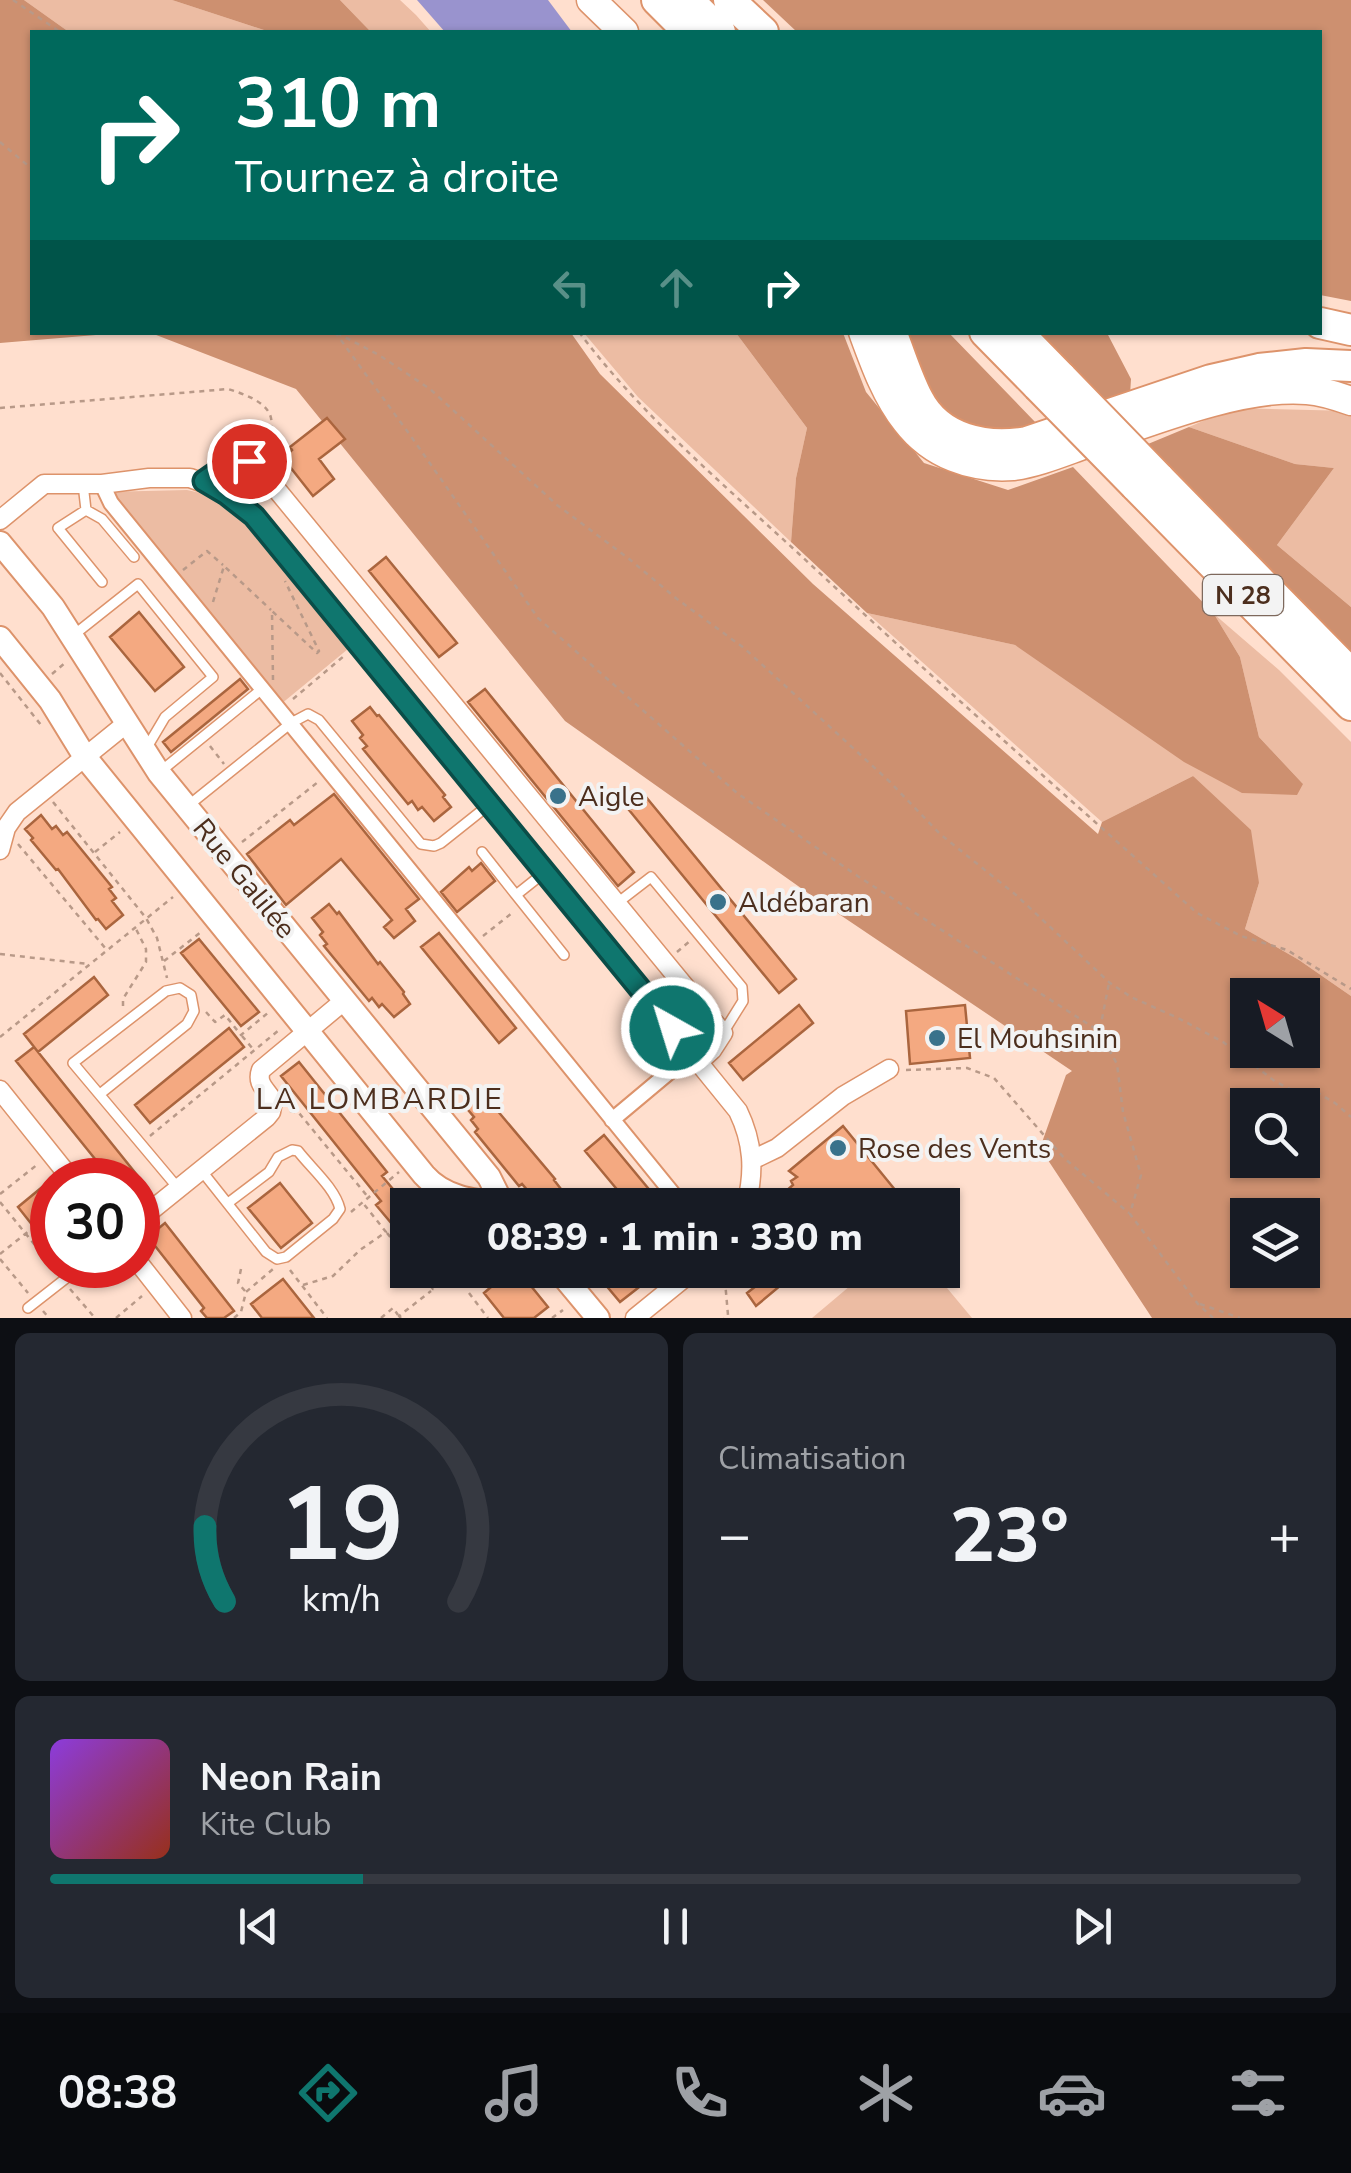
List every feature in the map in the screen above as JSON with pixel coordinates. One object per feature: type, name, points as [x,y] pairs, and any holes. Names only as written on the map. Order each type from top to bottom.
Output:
[{"type":"highway","points":[[657,0],[687,30]]},
{"type":"highway","points":[[688,0],[718,30]]},
{"type":"highway","points":[[729,0],[760,30]]},
{"type":"highway","points":[[1322,324],[1351,330]]},
{"type":"highway","points":[[892,335],[919,401],[930,416],[966,440],[987,445],[1027,442],[1211,380],[1259,369],[1306,364],[1351,366]]},
{"type":"highway","name":"N 28","points":[[989,335],[1050,382],[1147,481],[1351,705]]},
{"type":"highway","name":"N 28","points":[[1019,335],[1050,382]]},
{"type":"highway","name":"N 28","points":[[1147,481],[1351,674]]},
{"type":"main road","points":[[591,0],[622,30]]},
{"type":"main road","points":[[863,335],[906,422],[946,455],[974,464],[1017,466],[1241,396],[1306,390],[1351,401]]},
{"type":"street","points":[[204,481],[234,460],[249,461],[259,468],[722,1033],[712,1050],[696,1057],[612,1120]]},
{"type":"street","points":[[0,520],[44,484],[162,477],[204,481],[241,504],[296,566],[738,1111],[752,1160],[750,1188]]},
{"type":"street","points":[[93,484],[668,1188]]},
{"type":"street","name":"Rue Galilée","points":[[0,543],[53,607],[159,773],[494,1188]]},
{"type":"street","name":"Rue Galilée","points":[[0,638],[38,685],[85,757],[439,1188]]},
{"type":"street","points":[[0,850],[6,828],[17,812],[126,723]]},
{"type":"street","points":[[160,1203],[267,1116],[273,1100],[258,1078],[260,1070],[345,1000]]},
{"type":"street","points":[[752,1160],[777,1148],[843,1096],[889,1068]]},
{"type":"street","points":[[0,1090],[55,1158]]},
{"type":"street","points":[[158,1288],[182,1318]]},
{"type":"street","points":[[573,1288],[598,1318]]},
{"type":"street","points":[[635,1318],[672,1288]]},
{"type":"lane","points":[[93,484],[86,510],[58,528],[102,582]]},
{"type":"lane","points":[[86,510],[102,519],[134,556]]},
{"type":"lane","points":[[77,642],[138,584],[213,677],[165,716],[144,751]]},
{"type":"lane","points":[[159,773],[262,689]]},
{"type":"lane","points":[[187,807],[291,723],[308,714],[319,720],[422,844],[441,843],[490,804]]},
{"type":"lane","points":[[482,852],[564,955]]},
{"type":"lane","points":[[520,900],[545,872]]},
{"type":"lane","points":[[616,904],[651,876],[742,988],[743,1001],[722,1033]]},
{"type":"lane","points":[[100,1094],[188,1024],[194,1010],[191,995],[180,988],[170,989],[73,1063],[178,1188]]},
{"type":"lane","points":[[202,1170],[266,1252],[278,1259],[310,1238],[340,1209],[338,1201],[298,1151],[292,1150],[278,1157],[269,1172],[228,1202]]},
{"type":"lane","points":[[28,1308],[53,1288]]},
{"type":"path","points":[[13,0],[57,30]]},
{"type":"path","points":[[0,142],[30,167]]},
{"type":"path","points":[[338,335],[538,618],[737,794],[1099,1031],[1117,1064],[1123,1112],[1141,1175],[1130,1214]]},
{"type":"path","points":[[341,335],[430,388],[557,505],[744,648],[890,782],[940,834],[1016,895],[1110,983],[1222,1042],[1276,1082],[1300,1094],[1316,1092],[1351,1117]]},
{"type":"path","points":[[582,335],[635,399],[730,491],[960,704],[1197,914],[1241,936],[1287,950],[1351,988]]},
{"type":"path","points":[[0,408],[228,390],[252,397],[271,416],[266,440],[255,451],[234,460]]},
{"type":"path","points":[[172,579],[207,551],[316,653],[319,651],[283,577],[296,566]]},
{"type":"path","points":[[208,622],[224,566]]},
{"type":"path","points":[[272,611],[277,706]]},
{"type":"path","points":[[38,685],[77,642]]},
{"type":"path","points":[[277,706],[348,653]]},
{"type":"path","points":[[0,673],[49,735]]},
{"type":"path","points":[[203,738],[231,772]]},
{"type":"path","points":[[243,842],[330,772]]},
{"type":"path","points":[[43,790],[146,918],[156,938],[170,989]]},
{"type":"path","points":[[6,828],[106,950]]},
{"type":"path","points":[[94,853],[123,830]]},
{"type":"path","points":[[0,1037],[188,884]]},
{"type":"path","points":[[470,946],[520,900]]},
{"type":"path","points":[[124,1022],[123,999],[148,954],[135,928]]},
{"type":"path","points":[[163,962],[205,929]]},
{"type":"path","points":[[664,962],[698,935]]},
{"type":"path","points":[[0,954],[90,964]]},
{"type":"path","points":[[1099,1031],[1110,983]]},
{"type":"path","points":[[194,1010],[204,1010],[215,1022],[224,1015],[254,1050]]},
{"type":"path","points":[[241,1034],[270,1011]]},
{"type":"path","points":[[141,1143],[283,1026]]},
{"type":"path","points":[[889,1068],[967,1068],[994,1078],[1064,1158],[1130,1214],[1213,1318]]},
{"type":"path","points":[[273,1106],[298,1113],[368,1198]]},
{"type":"path","points":[[0,1194],[51,1153]]},
{"type":"path","points":[[0,1202],[30,1240]]},
{"type":"path","points":[[363,1202],[390,1237]]},
{"type":"path","points":[[7,1268],[0,1257],[30,1230]]},
{"type":"path","points":[[303,1286],[333,1276],[386,1232]]},
{"type":"path","points":[[286,1265],[328,1318]]},
{"type":"path","points":[[241,1269],[238,1283],[246,1292]]},
{"type":"path","points":[[116,1318],[152,1288]]},
{"type":"path","points":[[725,1288],[727,1317]]},
{"type":"path","points":[[382,1318],[394,1308],[400,1317],[433,1289]]},
{"type":"path","points":[[469,1293],[488,1318]]},
{"type":"path","points":[[1198,1304],[1240,1318]]},
{"type":"path","points":[[552,1318],[564,1309]]},
{"type":"shaded area","points":[[0,0],[24,0],[66,30],[30,30],[30,335],[96,335],[0,343]]},
{"type":"shaded area","points":[[24,0],[172,0],[264,30],[66,30]]},
{"type":"shaded area","points":[[172,0],[340,0],[369,30],[264,30]]},
{"type":"shaded area","points":[[340,0],[400,0],[429,30],[369,30]]},
{"type":"shaded area","points":[[417,0],[548,0],[570,30],[443,30]]},
{"type":"shaded area","points":[[763,0],[1351,0],[1351,301],[1322,295],[1322,30],[795,30]]},
{"type":"shaded area","points":[[156,335],[572,335],[600,374],[813,584],[1098,834],[1102,822],[1193,776],[1251,830],[1259,883],[1245,929],[1351,996],[1351,1318],[1152,1318],[1040,1148],[1066,1075],[1072,1071],[815,898],[565,721],[296,389]]},
{"type":"shaded area","points":[[586,335],[737,335],[807,428],[796,478],[791,542],[638,397]]},
{"type":"shaded area","points":[[737,335],[844,335],[866,392],[924,463],[1008,490],[1073,467],[1214,614],[1240,657],[1259,737],[1303,784],[1297,795],[1242,793],[1184,762],[1015,645],[867,613],[791,542],[796,478],[807,428]]},
{"type":"shaded area","points":[[899,335],[951,335],[1037,424],[1014,431],[982,433],[937,410]]},
{"type":"shaded area","points":[[1031,335],[1108,335],[1131,379],[1130,395],[1115,400],[1093,398]]},
{"type":"shaded area","points":[[1233,408],[1351,411],[1351,607],[1277,545],[1334,468],[1295,464],[1189,427]]},
{"type":"shaded area","points":[[1189,427],[1295,464],[1334,468],[1277,545],[1351,607],[1351,653],[1249,555],[1148,444]]},
{"type":"shaded area","points":[[187,490],[205,494],[239,514],[348,649],[275,709],[102,500],[103,492]]},
{"type":"shaded area","points":[[867,613],[1015,645],[1303,784],[1259,737],[1240,657],[1214,614],[1279,670],[1351,742],[1351,996],[1245,929],[1259,883],[1193,776],[1102,822]]},
{"type":"shaded area","points":[[848,1288],[947,1288],[972,1318],[812,1318]]},
{"type":"building","points":[[327,418],[345,439],[319,459],[334,479],[313,496],[283,458],[292,450],[290,447]]},
{"type":"building","points":[[386,557],[457,643],[439,657],[369,571]]},
{"type":"building","points":[[139,612],[184,667],[155,691],[110,637]]},
{"type":"building","points":[[240,679],[248,689],[171,752],[163,742]]},
{"type":"building","name":"Aigle","points":[[485,689],[634,872],[618,886],[468,702]]},
{"type":"building","points":[[370,707],[445,795],[451,807],[434,821],[422,807],[418,810],[412,801],[408,804],[363,749],[367,746],[360,738],[363,735],[352,721]]},
{"type":"building","points":[[334,794],[419,899],[406,909],[415,921],[394,938],[384,927],[392,920],[341,859],[286,905],[247,854],[290,820],[294,825]]},
{"type":"building","name":"Aldébaran","points":[[646,797],[796,979],[779,993],[629,810]]},
{"type":"building","points":[[41,815],[52,829],[56,826],[63,835],[67,832],[112,887],[109,889],[116,898],[112,901],[123,915],[106,929],[31,840],[25,829]]},
{"type":"building","points":[[481,863],[495,881],[457,912],[441,892],[469,867],[472,871]]},
{"type":"building","points":[[329,904],[404,992],[410,1004],[394,1017],[382,1004],[379,1007],[372,998],[369,1001],[324,946],[327,944],[320,935],[323,932],[312,918]]},
{"type":"building","points":[[439,933],[516,1028],[499,1043],[421,947]]},
{"type":"building","points":[[199,939],[259,1012],[241,1026],[181,953]]},
{"type":"building","points":[[94,977],[108,995],[38,1052],[24,1034]]},
{"type":"building","points":[[799,1005],[813,1023],[743,1080],[729,1063]]},
{"type":"building","name":"El Mouhsinin","points":[[965,1005],[971,1031],[970,1058],[910,1064],[906,1011]]},
{"type":"building","points":[[229,1028],[244,1047],[150,1123],[135,1105]]},
{"type":"building","points":[[34,1047],[123,1158],[94,1158],[16,1061]]},
{"type":"building","points":[[299,1062],[387,1172],[382,1176],[392,1188],[390,1222],[376,1205],[381,1201],[281,1076]]},
{"type":"building","points":[[480,1090],[560,1188],[519,1186],[475,1132],[478,1129],[471,1120],[474,1117],[463,1104]]},
{"type":"building","name":"Rose des Vents","points":[[843,1126],[894,1188],[790,1188],[797,1177],[789,1171]]},
{"type":"building","points":[[604,1135],[648,1188],[616,1188],[585,1151]]},
{"type":"building","points":[[280,1183],[312,1223],[281,1248],[248,1208]]},
{"type":"building","points":[[30,1197],[30,1222],[18,1207]]},
{"type":"building","points":[[165,1223],[234,1311],[224,1318],[207,1318],[201,1311],[204,1308],[160,1252],[160,1227]]},
{"type":"building","points":[[283,1279],[314,1318],[262,1318],[251,1304]]},
{"type":"building","points":[[490,1288],[533,1288],[548,1307],[534,1318],[504,1318],[484,1293]]},
{"type":"building","points":[[608,1288],[638,1288],[620,1302]]},
{"type":"building","points":[[753,1288],[778,1288],[756,1306],[747,1293]]},
{"type":"place","name":"Aigle","points":[[558,796]]},
{"type":"place","name":"Aldébaran","points":[[718,902]]},
{"type":"place","name":"El Mouhsinin","points":[[937,1038]]},
{"type":"place","name":"Rose des Vents","points":[[838,1148]]},
{"type":"district","name":"LA LOMBARDIE","points":[[380,1099]]},
{"type":"route","points":[[249,461],[234,460],[204,481],[254,516],[672,1028]]}]
